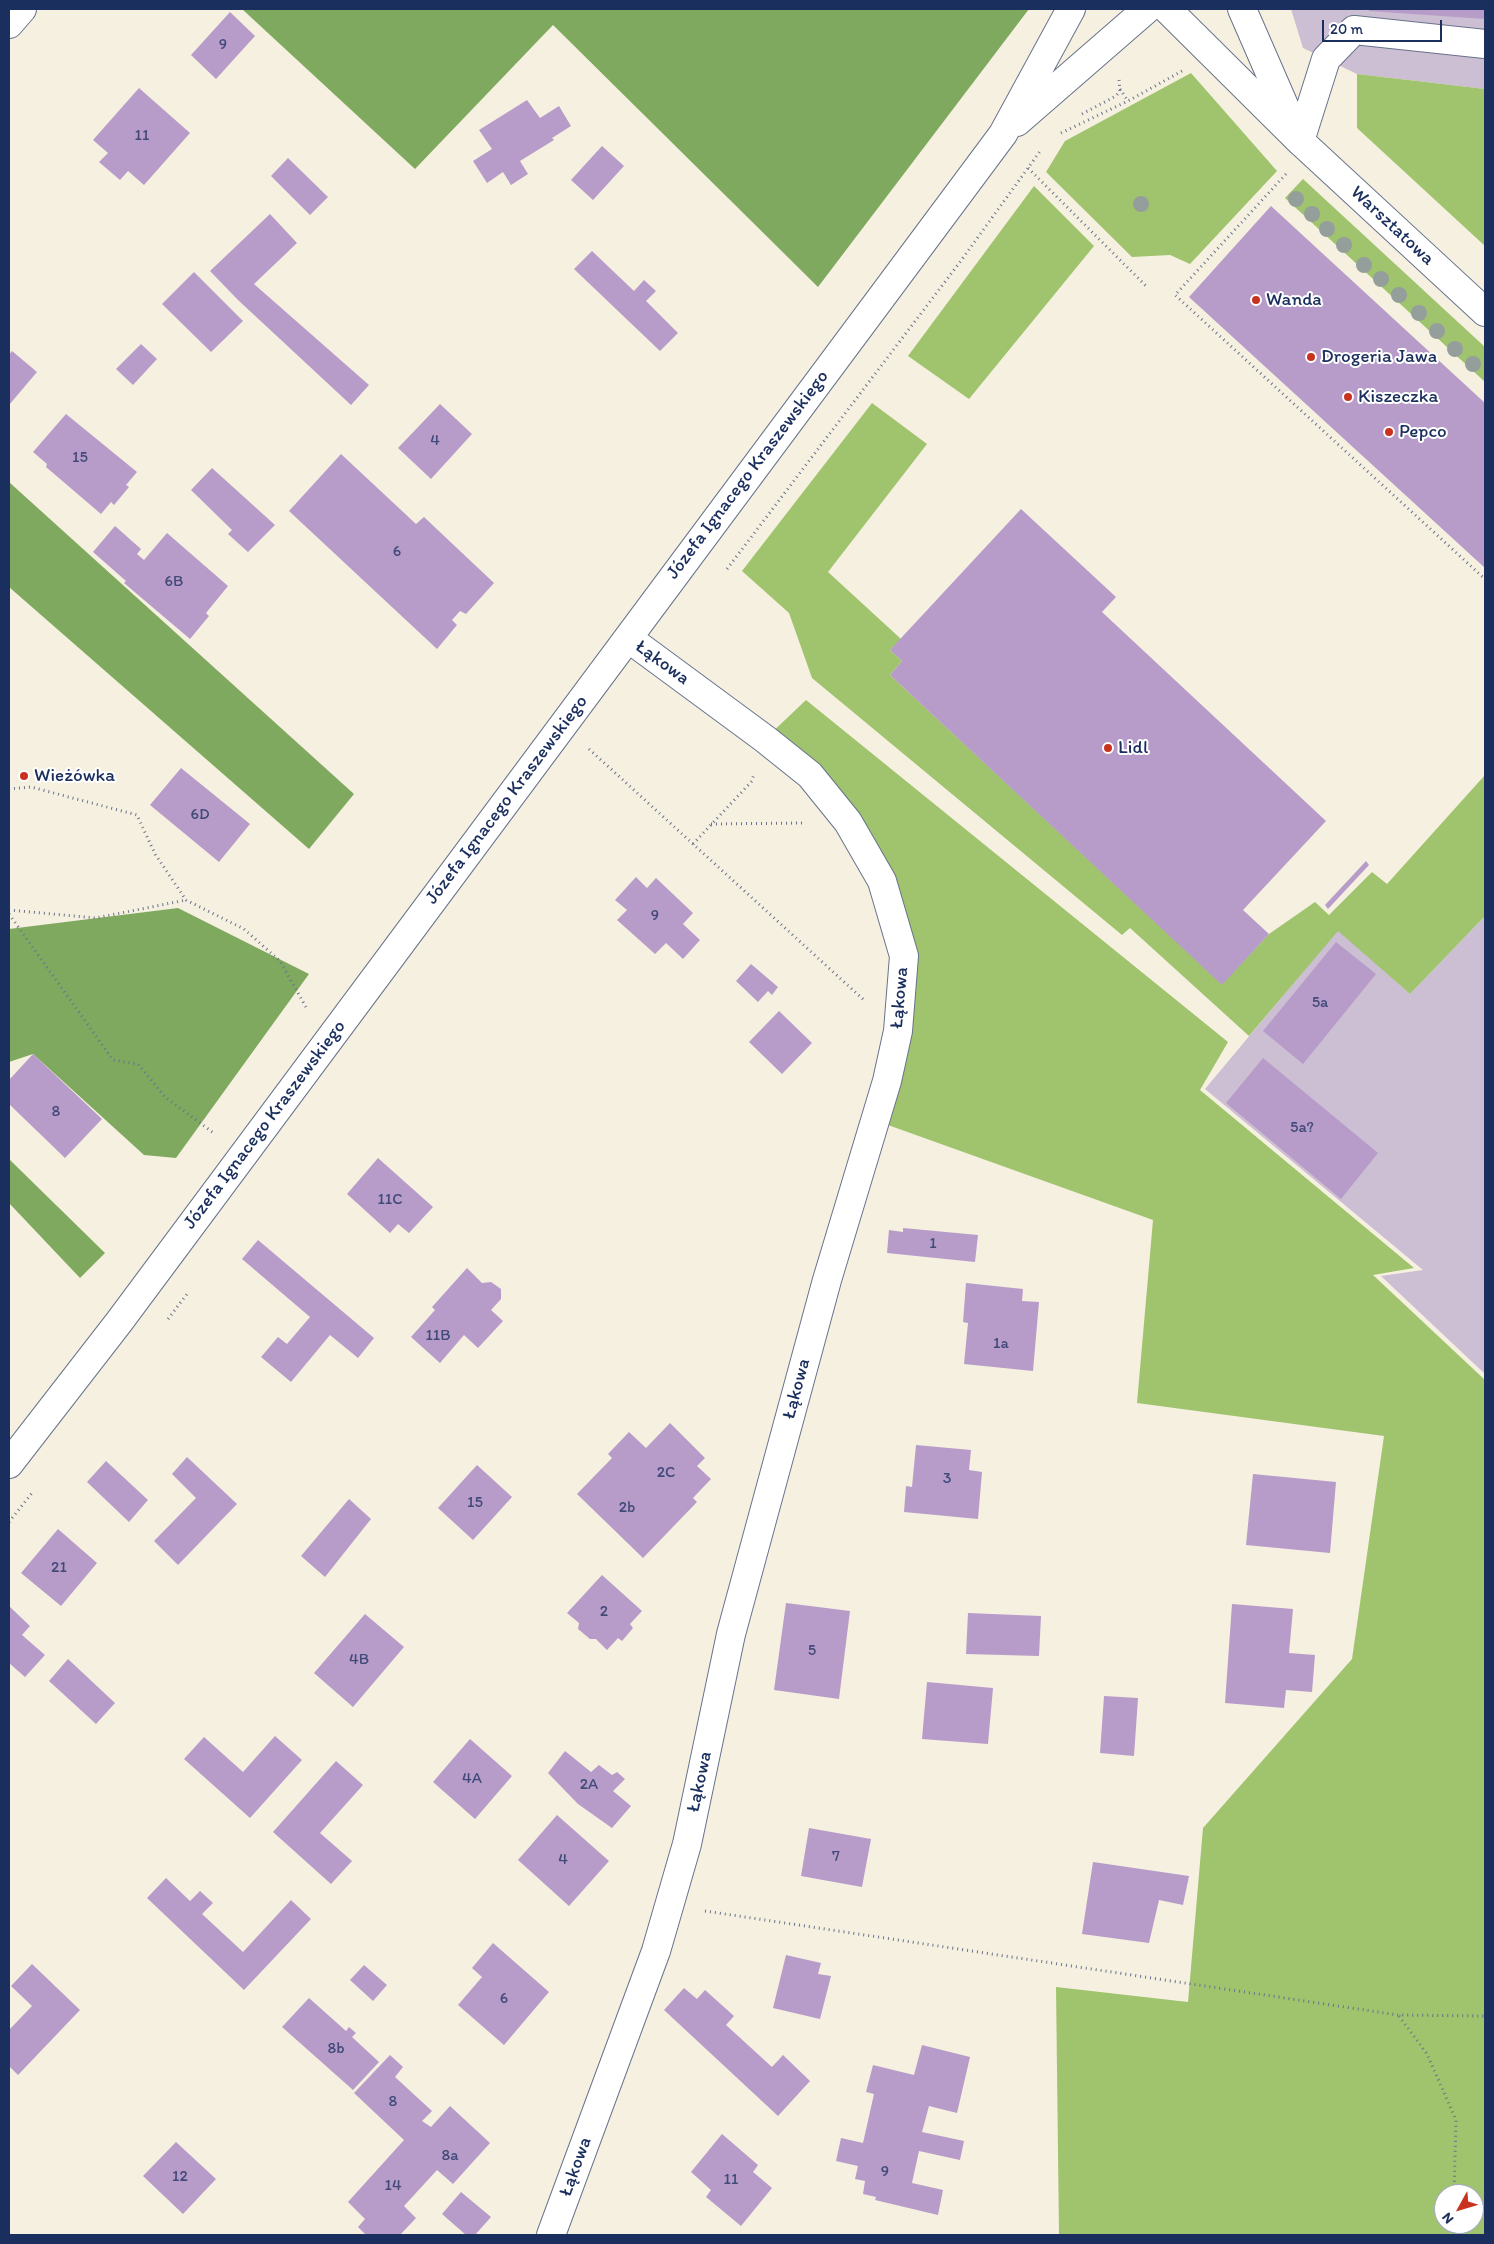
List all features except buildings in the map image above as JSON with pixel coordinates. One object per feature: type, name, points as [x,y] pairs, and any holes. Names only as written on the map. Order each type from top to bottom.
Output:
[{"type":"street","points":[[9,24],[22,9]]},
{"type":"street","name":"Józefa Ignacego Kraszewskiego","points":[[9,1464],[119,1322],[1003,134],[1071,9]]},
{"type":"street","name":"Józefa Ignacego Kraszewskiego","points":[[1003,134],[1147,9]]},
{"type":"street","name":"Warsztatowa","points":[[1167,9],[1300,141],[1485,312]]},
{"type":"street","name":"Warsztatowa","points":[[1242,9],[1300,141]]},
{"type":"street","points":[[1300,141],[1326,59],[1354,30],[1485,44]]},
{"type":"street","name":"Łąkowa","points":[[551,2235],[656,1950],[670,1906],[687,1844],[731,1634],[827,1280],[887,1081],[898,1031],[904,956],[882,881],[848,822],[810,776],[765,739],[628,638]]},
{"type":"path","points":[[1057,135],[1128,101],[1188,68]]},
{"type":"path","points":[[722,574],[960,262],[1043,148]]},
{"type":"path","points":[[1028,168],[1146,286]]},
{"type":"path","points":[[1290,170],[1175,295],[1485,579]]},
{"type":"path","points":[[693,844],[752,781],[765,739]]},
{"type":"path","points":[[582,756],[594,740]]},
{"type":"path","points":[[588,748],[898,1031]]},
{"type":"path","points":[[9,789],[31,787],[137,814],[155,854],[186,900],[244,928],[280,961],[309,1014]]},
{"type":"path","points":[[711,824],[848,822]]},
{"type":"path","points":[[9,912],[96,918],[186,900]]},
{"type":"path","points":[[9,912],[113,1060],[138,1064],[165,1097],[218,1135]]},
{"type":"path","points":[[162,1327],[192,1287]]},
{"type":"path","points":[[9,1522],[33,1490]]},
{"type":"path","points":[[670,1906],[1398,2015],[1485,2016]]},
{"type":"path","points":[[1398,2015],[1427,2054],[1456,2120],[1454,2184]]},
{"type":"shaded area","points":[[1291,9],[1485,9],[1485,89],[1357,74],[1303,48]]},
{"type":"shaded area","points":[[1485,916],[1485,1374],[1381,1276],[1423,1270],[1205,1089],[1338,930],[1410,994]]},
{"type":"green space","points":[[242,9],[1029,9],[818,287],[553,25],[415,169]]},
{"type":"green space","points":[[1191,73],[1277,171],[1190,264],[1170,255],[1132,257],[1046,172],[1065,141]]},
{"type":"green space","points":[[1357,74],[1485,89],[1485,246],[1357,128]]},
{"type":"green space","points":[[1303,179],[1485,347],[1485,382],[1285,198]]},
{"type":"green space","points":[[1034,186],[1094,246],[969,399],[908,356]]},
{"type":"green space","points":[[872,403],[927,444],[828,572],[901,639],[890,650],[902,661],[890,675],[1222,984],[1269,934],[1315,902],[1329,915],[1372,872],[1387,884],[1485,775],[1485,916],[1410,994],[1338,931],[1249,1036],[1130,928],[1122,935],[812,678],[789,613],[742,571]]},
{"type":"green space","points":[[9,482],[354,794],[309,849],[9,587]]},
{"type":"green space","points":[[806,700],[1228,1042],[1200,1090],[1414,1268],[1373,1275],[1485,1380],[1485,2235],[1059,2235],[1056,1987],[1188,2002],[1203,1828],[1352,1659],[1384,1436],[1137,1403],[1153,1220],[874,1120],[898,1031],[882,881],[765,739]]},
{"type":"green space","points":[[178,908],[309,974],[176,1158],[144,1155],[33,1054],[9,1062],[9,929]]},
{"type":"green space","points":[[9,1159],[105,1253],[80,1278],[9,1203]]},
{"type":"place","name":"Wanda","points":[[1256,300]]},
{"type":"place","name":"Drogeria Jawa","points":[[1311,357]]},
{"type":"place","name":"Kiszeczka","points":[[1348,397]]},
{"type":"place","name":"Pepco","points":[[1389,432]]},
{"type":"place","name":"Lidl","points":[[1108,748]]},
{"type":"place","name":"Wieżówka","points":[[24,776]]}]
